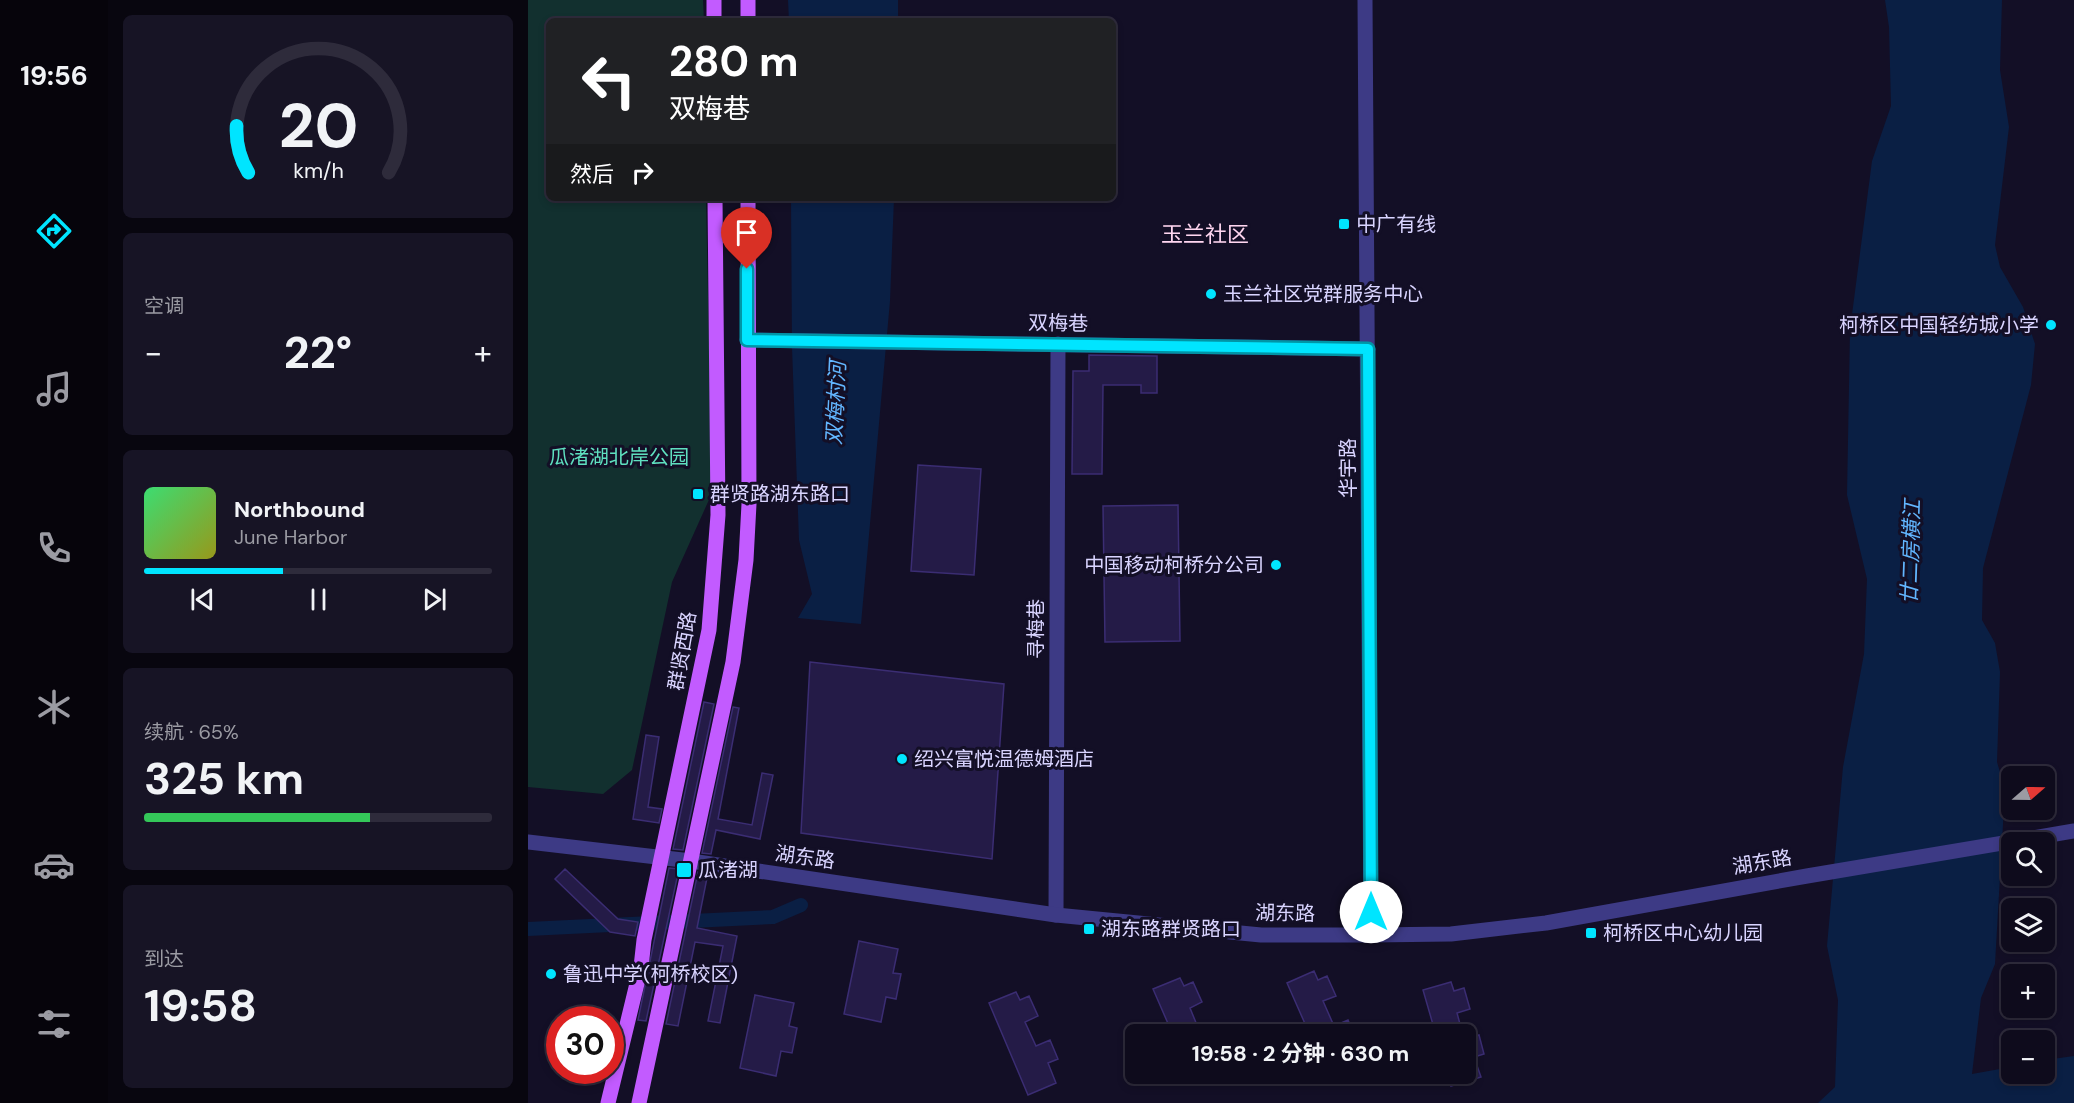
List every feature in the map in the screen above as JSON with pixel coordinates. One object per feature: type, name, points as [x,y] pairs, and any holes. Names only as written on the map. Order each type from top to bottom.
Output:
[{"type":"main road","points":[[714,0],[714,18]]},
{"type":"main road","points":[[748,0],[748,18]]},
{"type":"main road","name":"群贤西路","points":[[608,1103],[641,966],[644,940],[709,630],[718,515],[715,201]]},
{"type":"main road","points":[[639,1103],[733,662],[746,560],[749,504],[748,201]]},
{"type":"street","name":"华宇路","points":[[1365,0],[1371,935]]},
{"type":"street","name":"双梅巷","points":[[747,340],[1368,349]]},
{"type":"street","name":"寻梅巷","points":[[1056,915],[1058,344]]},
{"type":"street","name":"湖东路","points":[[528,842],[691,861],[1056,915],[1261,935],[1371,935],[1451,934],[1546,924],[1807,876],[2074,831]]},
{"type":"green space","name":"瓜渚湖北岸公园","points":[[528,0],[703,0],[704,18],[546,18],[546,201],[706,201],[712,493],[672,582],[632,770],[603,794],[528,787]]},
{"type":"water","points":[[788,0],[898,0],[898,18],[789,18]]},
{"type":"water","name":"廿二房横江","points":[[1885,0],[2002,0],[2000,70],[2009,127],[1995,245],[2000,267],[2023,307],[2035,344],[2031,385],[1983,568],[1982,620],[1995,643],[2000,672],[1997,762],[2001,776],[2001,820],[2003,820],[1995,964],[1981,998],[1972,1074],[2001,1069],[2001,1084],[2055,1084],[2055,1059],[2074,1056],[2074,1103],[1818,1103],[1835,1087],[1838,1000],[1827,946],[1843,767],[1864,654],[1867,579],[1847,495],[1850,330],[1872,161],[1891,106],[1889,27]]},
{"type":"water","name":"双梅村河","points":[[791,201],[894,201],[890,301],[861,624],[798,618],[812,594],[799,540],[792,347]]},
{"type":"building","points":[[1089,355],[1157,356],[1157,393],[1141,393],[1141,385],[1103,385],[1102,474],[1072,474],[1073,371],[1089,371]]},
{"type":"building","points":[[918,465],[981,469],[974,575],[911,571]]},
{"type":"building","points":[[1178,505],[1180,641],[1105,642],[1103,506]]},
{"type":"building","name":"绍兴富悦温德姆酒店","points":[[810,662],[1004,684],[992,859],[801,833]]},
{"type":"building","points":[[704,702],[714,704],[683,850],[673,849]]},
{"type":"building","points":[[733,707],[739,708],[718,819],[752,825],[762,773],[773,775],[760,839],[716,830],[711,854],[702,853]]},
{"type":"building","points":[[646,735],[659,737],[648,807],[662,809],[659,823],[633,819]]},
{"type":"building","points":[[669,868],[679,869],[646,1021],[638,1020]]},
{"type":"building","points":[[565,869],[618,919],[638,922],[635,936],[610,932],[555,879]]},
{"type":"building","points":[[698,872],[708,873],[697,928],[737,936],[720,1023],[708,1021],[723,946],[695,942],[678,1026],[666,1024]]},
{"type":"building","points":[[859,941],[898,949],[893,973],[901,974],[896,999],[886,997],[881,1022],[844,1014]]},
{"type":"building","points":[[1314,971],[1318,980],[1327,976],[1336,996],[1323,1001],[1333,1024],[1305,1024],[1287,983]]},
{"type":"building","points":[[1180,978],[1184,986],[1193,982],[1202,1002],[1190,1008],[1197,1024],[1168,1024],[1153,989]]},
{"type":"building","points":[[1451,982],[1454,991],[1464,988],[1470,1009],[1457,1013],[1460,1024],[1433,1024],[1423,990]]},
{"type":"building","points":[[1016,992],[1020,1000],[1029,996],[1038,1016],[1025,1022],[1036,1046],[1050,1040],[1058,1059],[1048,1063],[1056,1083],[1028,1095],[989,1003]]},
{"type":"building","points":[[755,995],[794,1003],[789,1026],[797,1028],[792,1053],[781,1051],[776,1076],[740,1068]]},
{"type":"building","points":[[1479,1035],[1484,1054],[1476,1056],[1476,1036]]},
{"type":"building","points":[[1476,1063],[1481,1077],[1476,1078]]},
{"type":"waterway","points":[[528,929],[773,917],[801,905]]},
{"type":"place","name":"中广有线","points":[[1344,224]]},
{"type":"place","name":"玉兰社区党群服务中心","points":[[1211,294]]},
{"type":"place","name":"柯桥区中国轻纺城小学","points":[[2051,325]]},
{"type":"place","name":"群贤路湖东路口","points":[[698,494]]},
{"type":"place","name":"中国移动柯桥分公司","points":[[1276,565]]},
{"type":"place","name":"绍兴富悦温德姆酒店","points":[[902,759]]},
{"type":"place","name":"瓜渚湖","points":[[684,870]]},
{"type":"place","name":"湖东路群贤路口","points":[[1089,929]]},
{"type":"place","name":"柯桥区中心幼儿园","points":[[1591,933]]},
{"type":"place","name":"鲁迅中学(柯桥校区)","points":[[551,974]]},
{"type":"district","name":"玉兰社区","points":[[1205,234]]},
{"type":"route","points":[[747,269],[747,340],[1368,349],[1371,912]]}]
